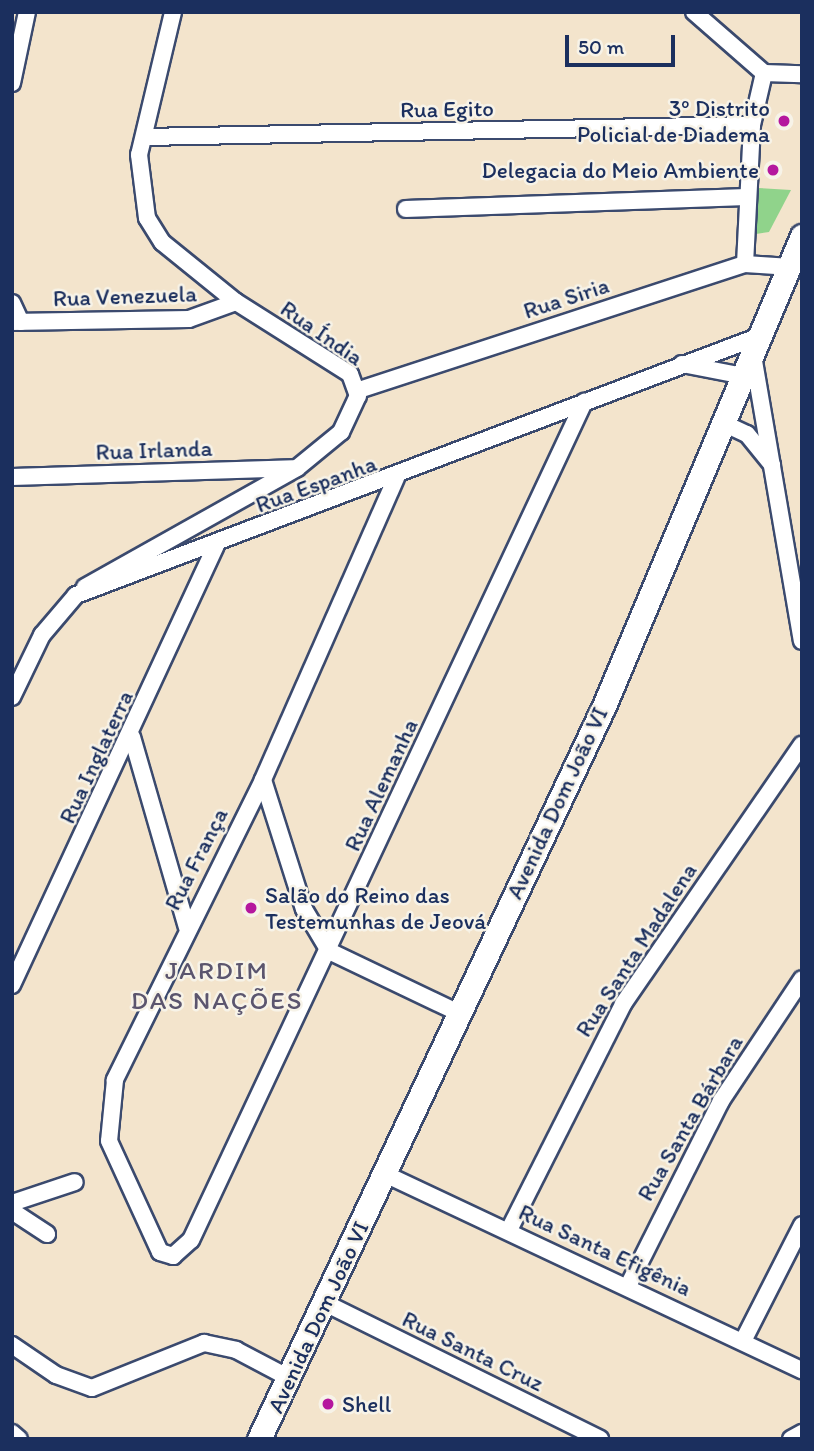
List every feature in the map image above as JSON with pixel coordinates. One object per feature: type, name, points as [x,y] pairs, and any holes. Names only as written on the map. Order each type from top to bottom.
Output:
[{"type":"street","points":[[12,83],[27,12]]},
{"type":"street","name":"Rua Índia","points":[[76,595],[186,526],[297,468],[341,432],[359,390],[343,369],[236,302],[162,242],[147,218],[140,192],[144,137],[173,12]]},
{"type":"street","points":[[694,12],[764,73],[802,74]]},
{"type":"street","points":[[745,264],[746,198],[752,125],[764,73]]},
{"type":"street","name":"Rua Egito","points":[[144,137],[752,125]]},
{"type":"street","points":[[406,209],[746,198]]},
{"type":"street","name":"Avenida Dom João VI","points":[[264,1437],[387,1175],[457,1012],[604,706],[802,236]]},
{"type":"street","name":"Rua Siria","points":[[359,390],[745,264],[791,267]]},
{"type":"street","name":"Rua Venezuela","points":[[17,322],[189,319],[236,302]]},
{"type":"street","points":[[12,303],[17,322]]},
{"type":"street","points":[[682,364],[752,356],[775,470],[802,642]]},
{"type":"street","name":"Rua Espanha","points":[[76,595],[396,478],[682,364],[752,356]]},
{"type":"street","name":"Rua Alemanha","points":[[173,1255],[191,1240],[329,951],[584,402]]},
{"type":"street","points":[[747,434],[763,411]]},
{"type":"street","points":[[723,423],[747,434],[775,470]]},
{"type":"street","name":"Rua Irlanda","points":[[12,477],[297,468]]},
{"type":"street","name":"Rua França","points":[[173,1255],[151,1241],[109,1141],[108,1112],[115,1080],[187,927],[262,780],[396,478]]},
{"type":"street","points":[[186,526],[198,552]]},
{"type":"street","name":"Rua Inglaterra","points":[[12,985],[132,737],[215,545]]},
{"type":"street","points":[[12,697],[42,635],[76,595]]},
{"type":"street","points":[[132,737],[187,927]]},
{"type":"street","name":"Rua Santa Madalena","points":[[509,1230],[623,1004],[802,745]]},
{"type":"street","points":[[262,780],[304,909],[329,951],[457,1012]]},
{"type":"street","name":"Rua Santa Bárbara","points":[[628,1286],[721,1101],[802,979]]},
{"type":"street","name":"Rua Santa Efigênia","points":[[387,1175],[509,1230],[802,1370]]},
{"type":"street","points":[[12,1203],[75,1182]]},
{"type":"street","points":[[12,1211],[47,1234]]},
{"type":"street","points":[[744,1341],[802,1225]]},
{"type":"street","name":"Rua Santa Cruz","points":[[325,1303],[600,1439]]},
{"type":"street","points":[[12,1345],[65,1380],[92,1388],[204,1343],[236,1350],[291,1379]]},
{"type":"street","points":[[12,1433],[19,1439]]},
{"type":"street","points":[[791,1439],[802,1433]]},
{"type":"green space","points":[[758,188],[791,190],[769,232],[756,234]]},
{"type":"place","name":"3º Distrito Policial de Diadema","points":[[784,121]]},
{"type":"place","name":"Delegacia do Meio Ambiente","points":[[773,170]]},
{"type":"place","name":"Salão do Reino das Testemunhas de Jeová","points":[[251,908]]},
{"type":"place","name":"Shell","points":[[328,1404]]},
{"type":"district","name":"JARDIM DAS NAÇÕES","points":[[217,986]]}]
